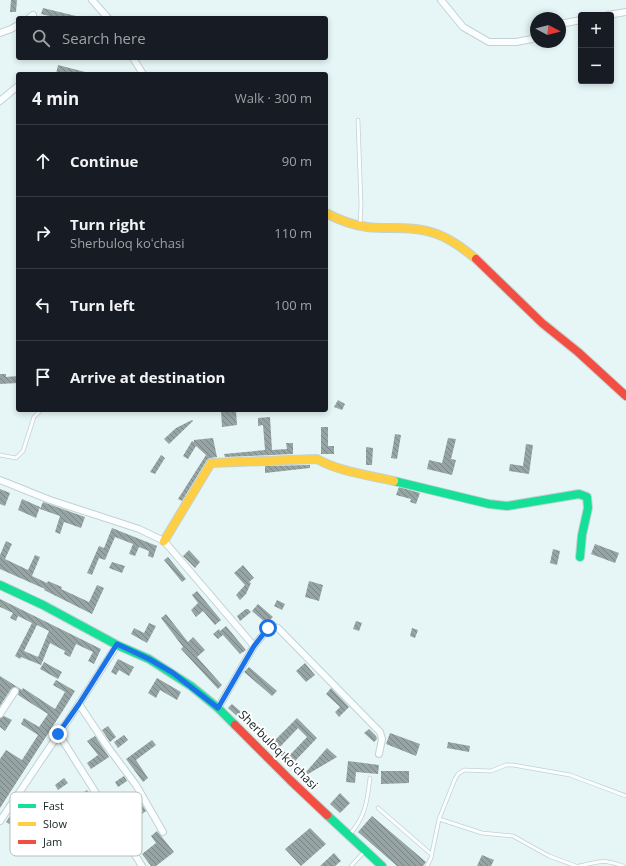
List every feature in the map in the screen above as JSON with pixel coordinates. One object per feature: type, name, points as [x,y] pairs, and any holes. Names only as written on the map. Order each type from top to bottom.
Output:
[{"type":"street","points":[[92,0],[106,16]]},
{"type":"street","points":[[441,0],[463,27],[489,42],[516,42],[530,39]]},
{"type":"street","points":[[614,14],[626,12]]},
{"type":"street","points":[[566,23],[578,21]]},
{"type":"street","points":[[0,32],[16,26]]},
{"type":"street","points":[[134,60],[142,72]]},
{"type":"street","points":[[0,101],[16,88]]},
{"type":"street","points":[[328,215],[343,221],[360,225],[375,227],[403,227],[429,231],[444,237],[479,261],[547,328],[578,352],[626,396]]},
{"type":"street","points":[[164,542],[211,463],[317,458],[326,464],[347,470],[396,480],[489,504],[507,506],[579,494],[587,497],[588,508],[582,535],[580,557]]},
{"type":"street","points":[[0,480],[50,500],[139,529],[164,542],[254,646]]},
{"type":"street","name":"Sherbuloq koʻchasi","points":[[0,585],[43,605],[149,659],[173,673],[218,708],[290,780],[382,866]]},
{"type":"street","points":[[218,708],[254,646],[270,626],[278,628],[380,732],[382,739],[379,754]]},
{"type":"street","points":[[19,792],[79,704],[117,644]]},
{"type":"street","points":[[0,714],[15,691]]},
{"type":"street","points":[[79,704],[140,792]]},
{"type":"street","points":[[58,734],[95,792]]},
{"type":"street","points":[[142,795],[163,832]]},
{"type":"street","points":[[0,821],[10,806]]},
{"type":"street","points":[[0,808],[6,812]]},
{"type":"street","points":[[136,856],[142,866]]},
{"type":"lane","points":[[358,120],[361,205],[360,225]]},
{"type":"lane","points":[[0,455],[16,458],[23,451],[34,417],[39,412]]},
{"type":"lane","points":[[427,866],[439,819],[460,771],[468,769],[486,771],[510,765],[526,767],[564,773],[626,796]]},
{"type":"lane","points":[[349,835],[358,824],[366,806],[370,778]]},
{"type":"lane","points":[[378,808],[431,854]]},
{"type":"lane","points":[[439,819],[482,833],[513,836],[549,856],[578,866],[600,861],[623,866]]},
{"type":"lane","points":[[351,866],[365,850]]},
{"type":"building","points":[[11,0],[17,0],[16,12],[10,12]]},
{"type":"building","points":[[43,8],[76,16],[49,16],[41,14]]},
{"type":"building","points":[[58,65],[85,72],[56,72]]},
{"type":"building","points":[[0,374],[6,374],[6,377],[16,376],[16,383],[0,384]]},
{"type":"building","points":[[338,400],[345,404],[342,410],[334,407]]},
{"type":"building","points":[[221,412],[236,412],[237,425],[222,427]]},
{"type":"building","points":[[270,417],[272,450],[287,449],[286,443],[293,443],[293,454],[225,457],[224,454],[265,450],[263,425],[258,426],[258,418]]},
{"type":"building","points":[[192,420],[193,421],[169,444],[164,439],[176,428]]},
{"type":"building","points":[[321,427],[328,427],[328,446],[334,446],[334,454],[321,454]]},
{"type":"building","points":[[395,434],[401,435],[397,459],[391,458]]},
{"type":"building","points":[[213,438],[217,457],[207,460],[182,501],[178,499],[206,455],[196,446],[188,459],[183,456],[192,441],[194,442],[194,440]]},
{"type":"building","points":[[448,438],[456,439],[451,459],[456,460],[452,475],[427,469],[429,460],[442,463]]},
{"type":"building","points":[[526,444],[533,445],[529,474],[509,471],[510,464],[523,466]]},
{"type":"building","points":[[366,447],[373,448],[372,465],[366,465]]},
{"type":"building","points":[[161,455],[165,458],[155,474],[150,472]]},
{"type":"building","points":[[310,465],[310,468],[265,473],[265,466]]},
{"type":"building","points":[[399,487],[420,493],[416,504],[410,502],[411,499],[396,495]]},
{"type":"building","points":[[0,489],[10,493],[5,506],[0,504]]},
{"type":"building","points":[[22,499],[40,507],[36,518],[18,510]]},
{"type":"building","points":[[43,502],[85,517],[81,528],[64,522],[60,534],[55,532],[60,516],[40,509]]},
{"type":"building","points":[[112,528],[157,546],[153,558],[148,556],[149,551],[139,547],[135,556],[129,554],[133,544],[115,537],[105,560],[99,558],[92,575],[87,573],[99,546],[104,548]]},
{"type":"building","points":[[6,541],[12,544],[5,559],[28,570],[35,555],[40,557],[32,576],[47,583],[48,581],[62,587],[61,589],[89,602],[97,585],[104,588],[92,614],[44,590],[45,589],[0,569],[0,555]]},
{"type":"building","points":[[595,544],[619,553],[615,563],[591,554]]},
{"type":"building","points":[[553,549],[560,551],[557,565],[550,563]]},
{"type":"building","points":[[189,550],[200,562],[195,568],[183,556]]},
{"type":"building","points":[[168,557],[186,579],[182,582],[164,560]]},
{"type":"building","points":[[112,562],[125,566],[122,573],[109,568]]},
{"type":"building","points":[[243,565],[254,578],[249,582],[251,583],[246,594],[240,600],[236,595],[245,585],[234,573]]},
{"type":"building","points":[[309,581],[323,585],[319,601],[305,597]]},
{"type":"building","points":[[197,591],[221,620],[215,625],[203,611],[196,617],[191,610],[198,603],[192,595]]},
{"type":"building","points":[[0,599],[101,649],[94,664],[88,661],[93,652],[76,644],[70,657],[64,654],[65,651],[50,643],[41,665],[15,656],[32,623],[18,616],[16,621],[10,618],[13,613],[0,607]],"holes":[[[37,625],[49,631],[38,657],[24,651]]]},
{"type":"building","points":[[277,600],[285,604],[282,610],[274,606]]},
{"type":"building","points":[[258,604],[273,617],[266,623],[252,611]]},
{"type":"building","points":[[246,609],[251,612],[240,621],[237,616]]},
{"type":"building","points":[[166,614],[188,642],[193,637],[205,650],[197,657],[222,685],[218,689],[181,649],[183,647],[161,618]]},
{"type":"building","points":[[356,621],[362,623],[359,631],[353,629]]},
{"type":"building","points":[[149,623],[156,626],[147,643],[131,634],[134,628],[144,633]]},
{"type":"building","points":[[226,626],[246,650],[240,654],[223,635],[218,639],[213,634]]},
{"type":"building","points":[[412,628],[418,630],[415,638],[410,636]]},
{"type":"building","points":[[118,659],[134,667],[129,676],[119,670],[116,675],[111,672]]},
{"type":"building","points":[[44,662],[62,672],[58,679],[40,669]]},
{"type":"building","points":[[305,663],[315,675],[306,682],[296,671]]},
{"type":"building","points":[[249,667],[277,691],[272,696],[244,672]]},
{"type":"building","points":[[0,676],[22,690],[23,688],[55,709],[65,692],[53,685],[56,680],[75,691],[0,808],[0,759],[6,750],[22,760],[38,735],[21,724],[24,718],[39,727],[48,714],[18,695],[19,689],[16,687],[11,689],[0,706]]},
{"type":"building","points":[[157,678],[181,692],[177,700],[160,690],[156,698],[148,693]]},
{"type":"building","points":[[331,688],[349,707],[339,717],[335,712],[340,707],[326,694]]},
{"type":"building","points":[[232,704],[255,724],[250,728],[228,708]]},
{"type":"building","points":[[4,716],[12,720],[5,731],[0,727],[0,718]]},
{"type":"building","points":[[297,718],[317,738],[295,761],[306,772],[327,748],[337,757],[303,777],[270,745]],"holes":[[[298,728],[307,737],[289,756],[280,747]]]},
{"type":"building","points":[[108,726],[116,737],[110,742],[102,730]]},
{"type":"building","points":[[369,729],[376,736],[377,739],[374,742],[364,733]]},
{"type":"building","points":[[390,733],[420,744],[416,756],[386,744]]},
{"type":"building","points":[[124,735],[128,740],[118,748],[114,742]]},
{"type":"building","points":[[95,736],[109,757],[91,769],[87,763],[98,755],[87,741]]},
{"type":"building","points":[[152,740],[156,745],[136,760],[148,778],[143,782],[126,759]]},
{"type":"building","points":[[448,742],[470,746],[469,752],[447,748]]},
{"type":"building","points":[[348,761],[379,765],[378,774],[356,772],[355,783],[346,782]]},
{"type":"building","points":[[381,771],[409,771],[409,783],[381,784]]},
{"type":"building","points":[[124,776],[127,781],[118,787],[115,782]]},
{"type":"building","points":[[64,778],[68,783],[58,790],[55,785]]},
{"type":"building","points":[[340,793],[350,803],[340,813],[330,804]]},
{"type":"building","points":[[142,804],[146,811],[142,814]]},
{"type":"building","points":[[10,816],[10,824],[6,822]]},
{"type":"building","points":[[372,816],[426,862],[423,866],[397,866],[358,832]]},
{"type":"building","points":[[310,828],[326,844],[301,866],[285,849]]},
{"type":"building","points":[[157,831],[174,852],[156,866],[151,866],[142,854],[156,843],[151,836]]},
{"type":"building","points":[[334,853],[341,861],[335,866],[320,866]]},
{"type":"building","points":[[482,855],[494,860],[491,866],[477,866]]},
{"type":"traffic: fast","points":[[394,481],[489,504],[507,506],[579,494],[587,497],[588,508],[582,535],[580,557]]},
{"type":"traffic: fast","points":[[0,585],[43,605],[117,645],[149,659],[191,686],[218,708],[235,725]]},
{"type":"traffic: fast","points":[[327,815],[382,866]]},
{"type":"traffic: slow","points":[[328,214],[346,222],[361,226],[375,228],[409,228],[434,233],[456,244],[476,259]]},
{"type":"traffic: slow","points":[[164,541],[211,463],[317,459],[335,467],[355,473],[394,481]]},
{"type":"traffic: jam","points":[[476,259],[542,323],[578,352],[626,396]]},
{"type":"traffic: jam","points":[[235,725],[327,815]]},
{"type":"route","points":[[58,734],[117,644],[149,659],[173,673],[218,708],[254,646],[268,628]]}]
